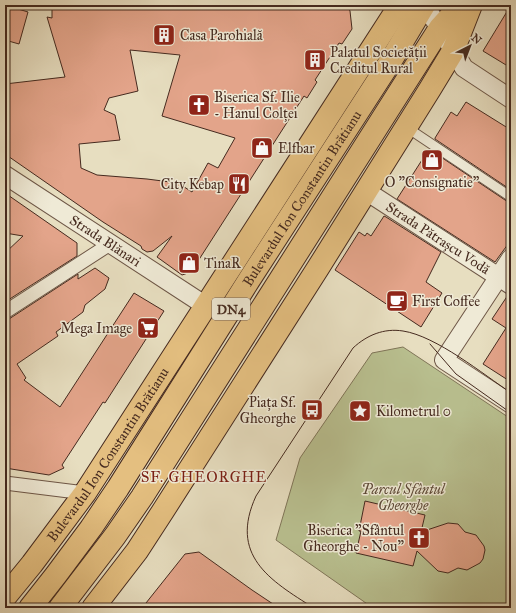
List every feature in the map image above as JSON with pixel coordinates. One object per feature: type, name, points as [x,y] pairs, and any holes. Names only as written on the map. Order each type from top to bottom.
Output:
[{"type":"main road","name":"Bulevardul Ion Constantin Brătianu","points":[[5,597],[85,493],[400,5]]},
{"type":"main road","name":"Bulevardul Ion Constantin Brătianu","points":[[417,64],[424,5]]},
{"type":"main road","name":"Bulevardul Ion Constantin Brătianu","points":[[30,608],[56,576],[118,488],[249,280],[390,62],[424,5]]},
{"type":"main road","name":"Bulevardul Ion Constantin Brătianu","points":[[60,608],[115,536],[142,497],[440,28],[461,5]]},
{"type":"main road","points":[[93,608],[163,511],[366,191],[453,51],[471,5]]},
{"type":"main road","points":[[142,497],[163,511]]},
{"type":"street","points":[[424,5],[464,68],[511,99]]},
{"type":"street","name":"Strada Blănari","points":[[5,176],[206,306]]},
{"type":"street","name":"Strada Pătrașcu Vodă","points":[[366,191],[505,281]]},
{"type":"street","points":[[5,312],[110,244]]},
{"type":"street","points":[[511,258],[505,281],[444,360],[511,404]]},
{"type":"street","points":[[5,483],[85,493]]},
{"type":"lane","points":[[406,127],[511,198]]},
{"type":"green space","name":"Parcul Sfântul Gheorghe","points":[[403,347],[511,419],[511,608],[373,608],[276,540],[300,458],[372,353]]},
{"type":"building","points":[[5,5],[28,12],[19,44],[5,40]]},
{"type":"building","points":[[52,5],[347,5],[350,11],[352,29],[342,44],[339,43],[315,80],[317,82],[307,98],[304,96],[191,272],[182,275],[157,257],[172,236],[153,251],[147,252],[142,249],[141,246],[103,222],[5,154],[5,104],[9,104],[5,84],[65,77],[47,17],[52,18]],"holes":[[[130,50],[180,55],[162,116],[235,138],[218,168],[208,163],[192,192],[178,183],[97,175],[81,168],[79,144],[120,140],[115,115],[104,110],[109,98],[138,91]]]},
{"type":"building","points":[[511,5],[511,68],[483,51]]},
{"type":"building","points":[[466,102],[511,130],[511,190],[435,139],[451,112],[457,116]]},
{"type":"building","points":[[429,149],[511,203],[511,240],[495,262],[397,199]]},
{"type":"building","points":[[5,193],[77,243],[77,256],[5,302],[5,253],[23,236],[5,233]]},
{"type":"building","points":[[384,216],[441,252],[426,282],[442,293],[421,327],[335,270],[359,232],[365,236],[367,233],[371,236]]},
{"type":"building","points":[[95,268],[109,278],[105,289],[85,305],[83,312],[56,332],[58,336],[17,364],[26,378],[24,380],[60,407],[134,293],[164,311],[105,403],[103,402],[62,465],[64,468],[49,475],[5,468],[5,320],[9,319],[78,274],[78,279]]},
{"type":"building","points":[[508,295],[511,295],[511,382],[483,364],[506,328],[492,319]]},
{"type":"building","name":"Biserica \"Sfântul Gheorghe - Nou\"","points":[[365,501],[425,515],[421,532],[448,523],[458,524],[465,532],[476,535],[484,546],[485,550],[483,559],[480,563],[467,570],[458,568],[448,573],[438,571],[417,551],[413,566],[356,553]]},
{"type":"building","points":[[199,552],[279,608],[142,608],[185,554]]},
{"type":"tram line","points":[[314,608],[282,587],[258,564],[251,550],[247,534],[249,517],[256,496],[353,348],[364,339],[383,332],[396,330],[416,334],[430,340],[459,357],[511,393]]},
{"type":"tram line","points":[[430,344],[456,374],[511,413]]},
{"type":"place","name":"Casa Parohială","points":[[164,35]]},
{"type":"place","name":"Palatul Societății Creditul Rural","points":[[315,60]]},
{"type":"place","name":"Biserica Sf. Ilie - Hanul Colței","points":[[199,105]]},
{"type":"place","name":"Elfbar","points":[[262,148]]},
{"type":"place","name":"O \"Consignatie\"","points":[[432,160]]},
{"type":"place","name":"City Kebap","points":[[239,184]]},
{"type":"place","name":"TinaR","points":[[189,263]]},
{"type":"place","name":"First Coffee","points":[[397,301]]},
{"type":"place","name":"Mega Image","points":[[148,328]]},
{"type":"place","name":"Piața Sf. Gheorghe","points":[[312,410]]},
{"type":"place","name":"Kilometrul 0","points":[[360,411]]},
{"type":"place","name":"Biserica \"Sfântul Gheorghe - Nou\"","points":[[419,538]]},
{"type":"district","name":"SF. GHEORGHE","points":[[204,477]]}]
